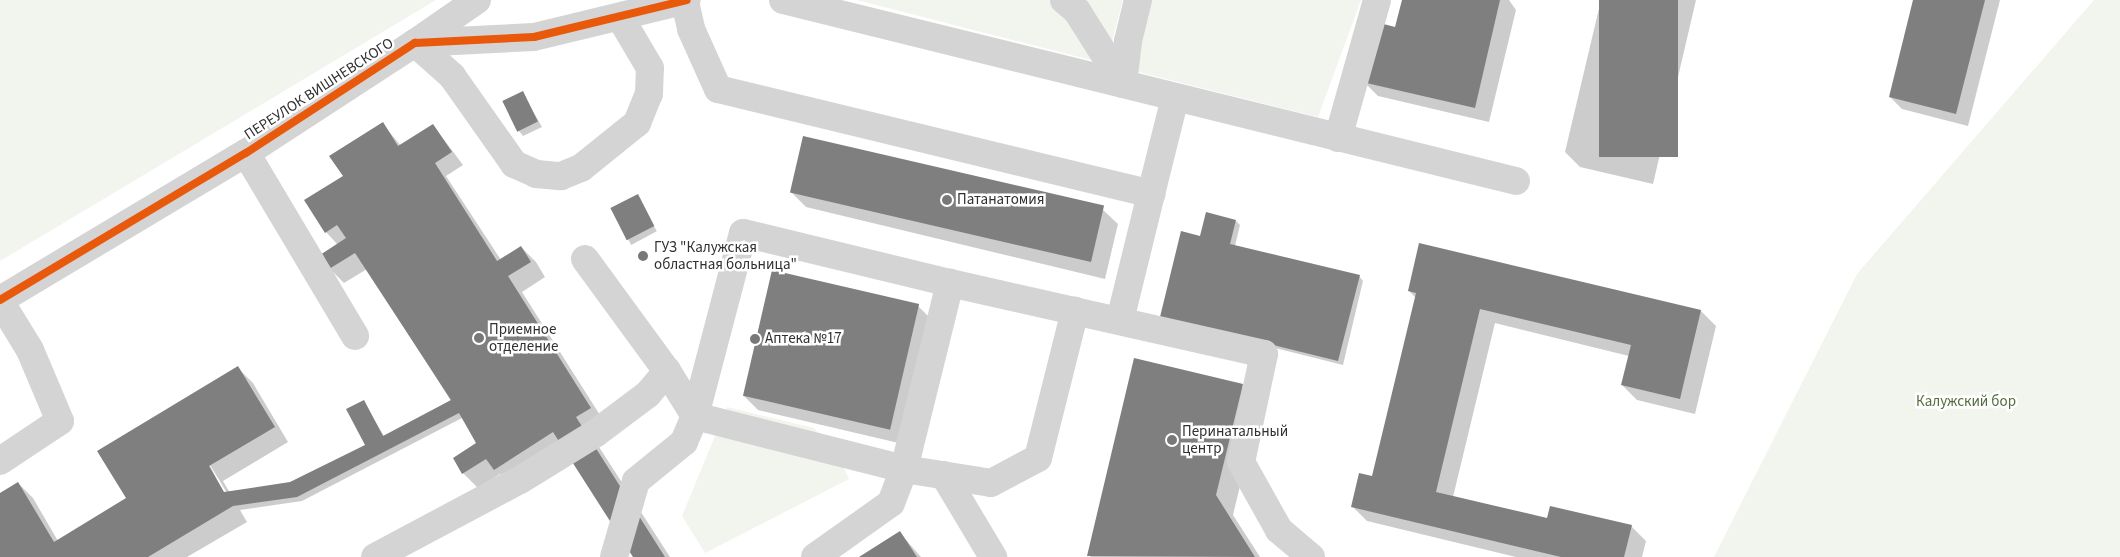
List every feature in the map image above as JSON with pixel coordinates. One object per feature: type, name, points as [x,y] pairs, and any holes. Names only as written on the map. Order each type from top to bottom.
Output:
[{"type":"street","points":[[477,0],[415,43],[452,76],[514,164],[536,174],[562,176],[581,168],[636,123],[649,94],[650,68],[620,17]]},
{"type":"street","points":[[783,0],[1516,181]]},
{"type":"street","points":[[1064,0],[1077,11],[1123,84]]},
{"type":"street","points":[[1123,84],[1128,41],[1138,0]]},
{"type":"street","points":[[1338,138],[1377,0]]},
{"type":"street","points":[[686,1],[692,29],[718,89],[1151,194]]},
{"type":"street","name":"ПЕРЕУЛОК ВИШНЕВСКОГО","points":[[0,301],[246,153],[415,43],[534,37],[686,1]]},
{"type":"street","points":[[1120,320],[1175,98]]},
{"type":"street","points":[[246,153],[355,336]]},
{"type":"street","points":[[614,557],[636,482],[684,442],[696,416],[743,234],[1264,354],[1241,462],[1279,530],[1311,557]]},
{"type":"street","points":[[585,259],[667,371],[696,416],[904,469],[992,483],[1038,458],[1075,311]]},
{"type":"street","points":[[815,557],[891,503],[904,469],[950,283]]},
{"type":"street","points":[[0,301],[30,350],[60,421],[0,461]]},
{"type":"street","points":[[375,557],[520,480],[596,433],[648,394],[667,371]]},
{"type":"street","points":[[944,475],[993,557]]},
{"type":"green space","points":[[0,0],[436,0],[0,261]]},
{"type":"green space","points":[[857,0],[1123,0],[1106,64]]},
{"type":"green space","points":[[1152,0],[1361,0],[1318,117],[1134,71]]},
{"type":"green space","name":"Калужский бор","points":[[2094,0],[2120,0],[2120,557],[1714,557],[1857,274]]},
{"type":"green space","points":[[727,407],[814,428],[839,458],[849,479],[705,553],[682,516]]},
{"type":"building","points":[[1402,0],[1500,0],[1475,108],[1362,82],[1376,22],[1395,27]]},
{"type":"building","points":[[1599,0],[1678,0],[1678,157],[1599,157]]},
{"type":"building","points":[[1913,0],[1985,0],[1956,114],[1889,97]]},
{"type":"building","points":[[523,91],[538,122],[517,132],[502,101]]},
{"type":"building","points":[[383,122],[398,146],[433,124],[452,152],[435,163],[497,261],[521,246],[531,262],[508,276],[591,408],[576,417],[665,557],[633,557],[553,432],[494,470],[486,459],[462,474],[453,458],[476,443],[459,413],[297,497],[233,506],[148,557],[0,557],[0,493],[18,482],[54,542],[126,498],[97,451],[238,366],[275,427],[209,466],[224,492],[290,482],[365,445],[346,409],[364,400],[383,436],[451,400],[355,253],[329,269],[320,255],[346,238],[337,225],[325,233],[304,200],[343,176],[329,156]]},
{"type":"building","name":"Патанатомия","points":[[803,136],[1104,206],[1091,262],[790,193]]},
{"type":"building","points":[[638,194],[654,226],[627,240],[610,208]]},
{"type":"building","points":[[1206,212],[1236,220],[1230,244],[1360,275],[1338,361],[1160,317],[1181,231],[1200,236]]},
{"type":"building","points":[[1419,243],[1701,310],[1680,399],[1621,385],[1631,345],[1480,309],[1436,492],[1547,518],[1550,506],[1632,525],[1624,557],[1561,557],[1351,507],[1359,473],[1372,476],[1416,293],[1408,291]]},
{"type":"building","points":[[772,270],[919,304],[890,430],[743,396]]},
{"type":"building","name":"Перинатальный центр","points":[[1134,358],[1243,384],[1216,495],[1255,557],[1087,556]]},
{"type":"building","points":[[900,531],[917,557],[859,557]]},
{"type":"cycle path","points":[[0,300],[246,153],[415,43],[534,37],[687,0]]},
{"type":"place","name":"Патанатомия","points":[[947,200]]},
{"type":"place","name":"ГУЗ \"Калужская областная больница\"","points":[[643,256]]},
{"type":"place","name":"Приемное отделение","points":[[479,338]]},
{"type":"place","name":"Аптека №17","points":[[755,339]]},
{"type":"place","name":"Перинатальный центр","points":[[1172,440]]}]
